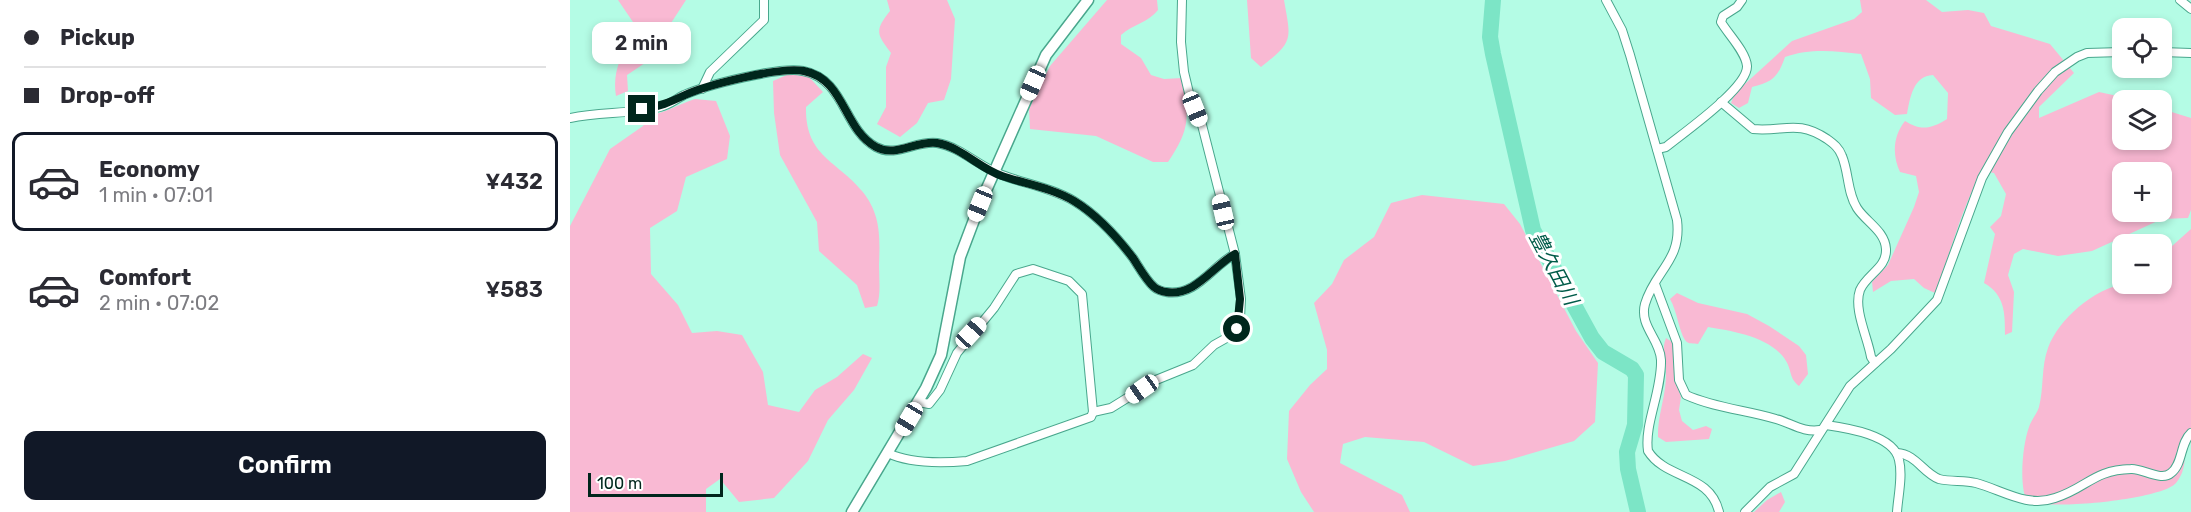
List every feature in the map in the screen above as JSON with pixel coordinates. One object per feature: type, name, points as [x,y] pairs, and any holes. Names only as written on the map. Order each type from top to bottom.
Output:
[{"type":"main road","points":[[852,512],[919,402],[941,355],[962,250],[993,172],[1046,55],[1088,0]]},
{"type":"street","points":[[702,89],[710,72],[764,20],[764,0]]},
{"type":"street","points":[[1093,412],[1111,408],[1156,380],[1193,365],[1206,352],[1237,329],[1240,299],[1235,254],[1202,125],[1189,93],[1184,72],[1181,42],[1182,0]]},
{"type":"street","points":[[1606,0],[1622,30],[1679,234],[1677,248],[1670,263],[1644,305],[1646,325],[1656,341],[1661,360],[1659,394],[1648,435],[1648,451],[1663,465],[1700,483],[1711,492],[1719,512]]},
{"type":"street","points":[[1657,149],[1666,147],[1721,102],[1740,81],[1747,66],[1721,22],[1723,15],[1737,7],[1742,0]]},
{"type":"street","points":[[2180,0],[2191,9]]},
{"type":"street","points":[[1745,512],[1770,488],[1794,474],[1839,398],[1891,350],[1937,300],[1982,178],[2008,132],[2038,90],[2060,68],[2077,57],[2087,53],[2112,52]]},
{"type":"street","points":[[2172,52],[2191,52]]},
{"type":"street","points":[[570,118],[660,107],[702,89],[783,70],[806,71],[820,77],[831,87],[841,99],[852,124],[874,146],[884,151],[894,151],[915,144],[936,143],[947,146],[993,172],[1052,191],[1074,201],[1095,217],[1123,244],[1155,288],[1167,292],[1182,291],[1199,283],[1235,254]]},
{"type":"street","points":[[1721,102],[1753,129],[1799,127],[1813,129],[1835,145],[1842,156],[1858,209],[1882,236],[1886,248],[1884,262],[1860,290],[1858,302],[1875,363]]},
{"type":"street","points":[[888,453],[898,458],[950,463],[967,461],[1082,423],[1091,417],[1093,412],[1082,294],[1069,281],[1033,268],[1016,274],[994,308],[957,353],[940,390],[929,404],[919,402]]},
{"type":"street","points":[[1655,284],[1677,343],[1679,380],[1686,395],[1732,410],[1778,419],[1804,430],[1823,428],[1862,431],[1897,453],[1916,460],[1936,478],[1976,483],[2027,501],[2041,501],[2073,491],[2104,471],[2133,468],[2166,476],[2172,473],[2178,464],[2187,437],[2191,433]]},
{"type":"street","points":[[1897,453],[1900,466],[1898,512]]},
{"type":"shaded area","points":[[618,0],[686,0],[645,63],[627,75],[628,91],[616,96],[618,65],[633,22]]},
{"type":"shaded area","points":[[887,0],[947,0],[955,19],[951,79],[944,100],[928,103],[917,123],[900,137],[877,124],[886,107],[886,67],[891,53],[879,32],[881,23],[890,11]]},
{"type":"shaded area","points":[[1107,0],[1157,0],[1158,10],[1150,18],[1121,35],[1121,44],[1141,58],[1151,75],[1164,79],[1182,78],[1187,113],[1186,122],[1181,140],[1168,162],[1153,162],[1096,136],[1030,129],[1029,109],[1050,66]]},
{"type":"shaded area","points":[[1247,0],[1284,0],[1288,39],[1280,51],[1261,67],[1251,58]]},
{"type":"shaded area","points":[[1860,0],[1926,0],[1942,12],[1968,10],[1984,13],[1991,26],[2050,44],[2074,73],[2039,107],[2039,118],[2099,92],[2112,95],[2112,150],[2172,150],[2172,112],[2191,118],[2191,210],[2188,218],[2172,219],[2172,162],[2112,162],[2112,222],[2155,222],[2129,234],[2112,234],[2112,242],[2092,251],[2058,256],[2023,249],[2014,254],[2008,275],[2014,292],[2012,332],[2005,335],[2004,312],[2000,299],[1984,283],[1995,234],[1990,227],[2001,216],[2006,194],[1994,173],[1982,171],[1962,215],[1935,293],[1924,288],[1914,279],[1891,281],[1873,292],[1872,282],[1888,265],[1919,192],[1916,176],[1900,172],[1897,166],[1895,146],[1898,133],[1905,121],[1926,128],[1947,119],[1948,93],[1933,75],[1926,76],[1914,89],[1907,114],[1895,115],[1871,98],[1870,79],[1861,54],[1813,51],[1785,57],[1774,78],[1752,87],[1748,103],[1739,108],[1731,103],[1735,93],[1792,41],[1854,19],[1862,12]]},
{"type":"shaded area","points":[[789,74],[809,77],[823,92],[806,107],[811,136],[816,147],[852,180],[873,208],[879,235],[877,306],[865,308],[857,285],[819,251],[817,222],[780,155],[774,113],[773,81]]},
{"type":"shaded area","points":[[695,99],[716,101],[730,136],[727,159],[686,177],[677,211],[650,228],[651,274],[678,305],[692,333],[717,331],[742,335],[763,372],[768,405],[799,412],[815,390],[837,377],[863,354],[872,358],[854,390],[828,420],[808,461],[774,498],[739,502],[720,479],[706,489],[706,512],[570,512],[570,226],[610,149],[643,126],[651,115]]},
{"type":"shaded area","points":[[1422,195],[1504,204],[1520,224],[1576,331],[1598,363],[1595,422],[1574,441],[1505,461],[1473,466],[1424,442],[1365,437],[1343,444],[1340,463],[1402,495],[1410,512],[1314,512],[1301,492],[1287,459],[1289,411],[1310,385],[1327,369],[1327,350],[1314,303],[1332,284],[1344,260],[1374,237],[1391,203]]},
{"type":"shaded area","points":[[2191,229],[2191,431],[2184,439],[2184,462],[2180,478],[2166,489],[2126,499],[2053,504],[2036,503],[2026,499],[2022,473],[2025,443],[2030,424],[2039,407],[2046,355],[2053,337],[2079,307],[2112,287],[2112,294],[2172,294],[2172,246]]},
{"type":"shaded area","points":[[1677,293],[1698,303],[1747,314],[1769,326],[1799,346],[1806,355],[1808,374],[1799,386],[1780,353],[1751,336],[1740,333],[1708,327],[1698,344],[1688,343],[1683,336],[1670,299]]},
{"type":"shaded area","points":[[1666,338],[1672,342],[1676,361],[1676,382],[1681,397],[1679,410],[1682,421],[1693,430],[1706,426],[1712,429],[1709,439],[1666,442],[1658,437],[1666,380],[1664,351]]},
{"type":"shaded area","points":[[1781,492],[1785,502],[1779,512],[1754,512],[1767,500]]},
{"type":"waterway","name":"豊久田川","points":[[1493,0],[1490,37],[1533,230],[1592,338],[1603,352],[1632,369],[1636,375],[1635,425],[1627,452],[1628,469],[1638,512]]},
{"type":"route","points":[[642,109],[660,107],[702,89],[783,70],[806,71],[820,77],[831,87],[841,99],[852,124],[862,136],[884,151],[903,149],[915,144],[936,143],[974,159],[1002,176],[1052,191],[1074,201],[1095,217],[1123,244],[1155,288],[1167,292],[1182,291],[1199,283],[1235,254],[1240,299],[1237,329]]}]
